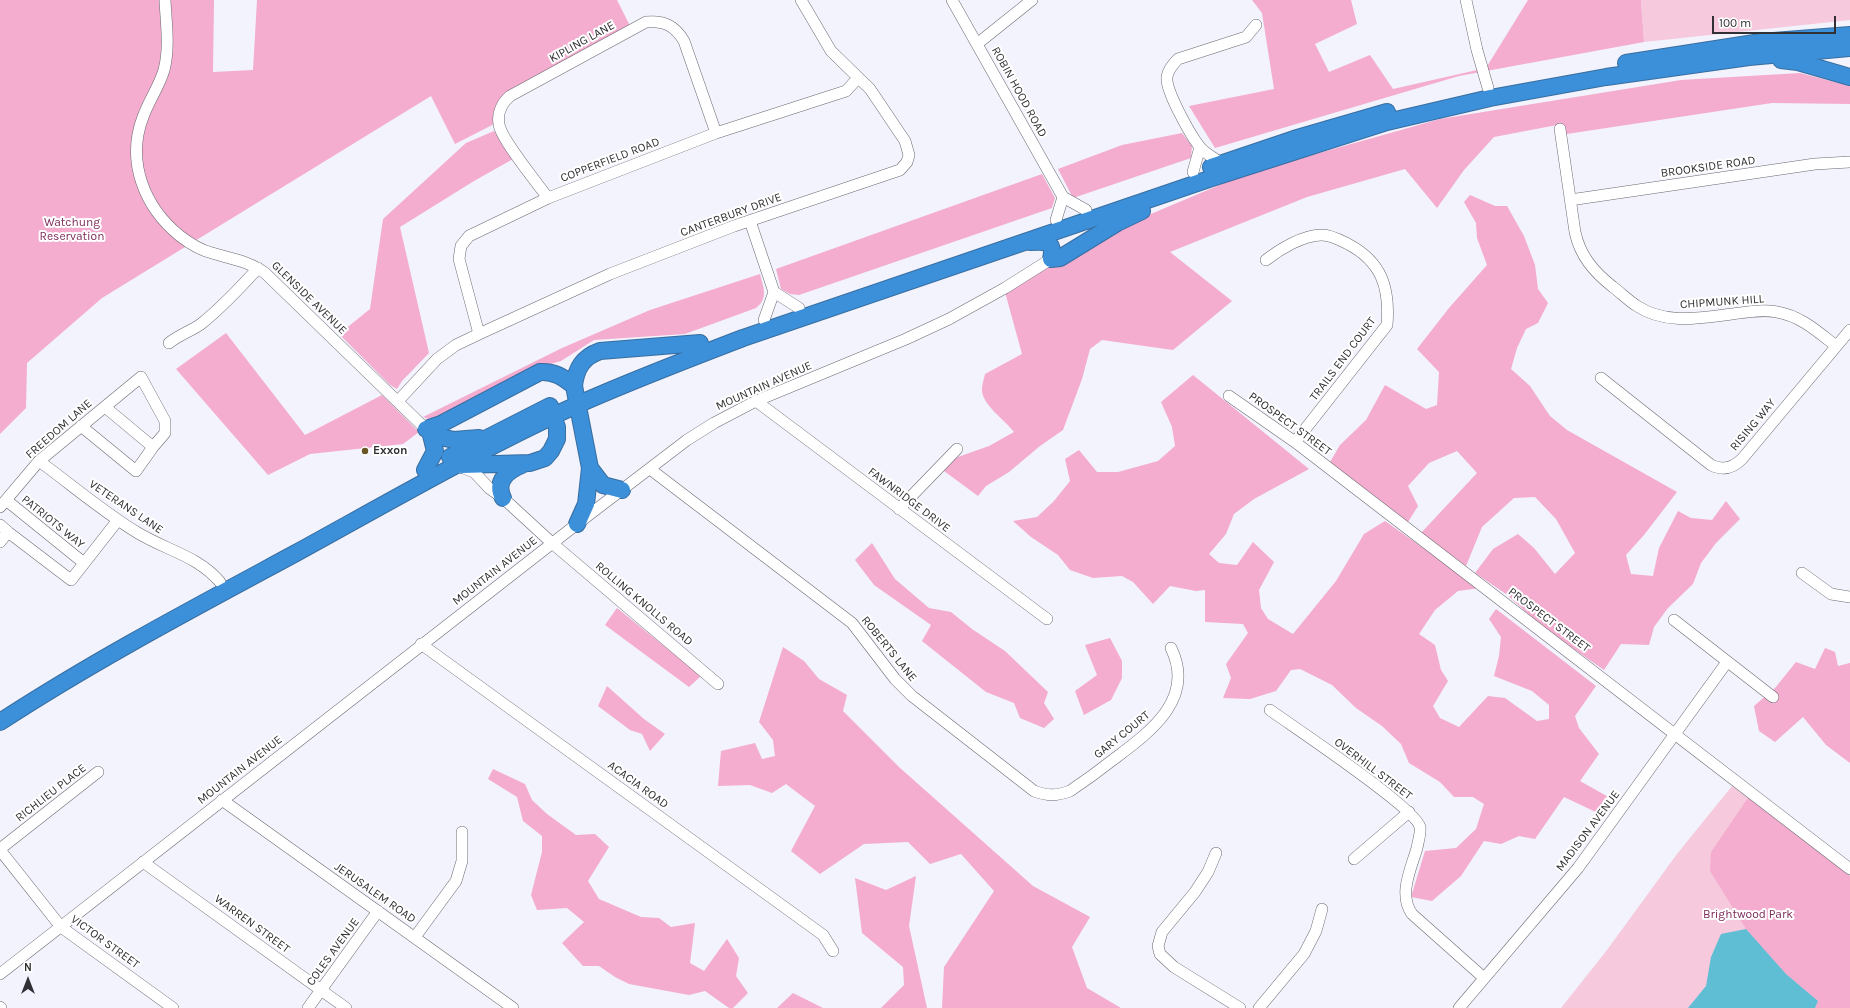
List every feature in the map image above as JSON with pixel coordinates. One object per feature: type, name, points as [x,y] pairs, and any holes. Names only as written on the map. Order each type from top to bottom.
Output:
[{"type":"highway","points":[[0,722],[147,634],[457,466],[576,395],[700,343],[1193,172],[1366,117],[1488,88],[1603,66],[1761,42],[1850,35]]},
{"type":"highway","points":[[576,395],[678,362],[743,338],[1212,178],[1387,122],[1490,98],[1606,77],[1749,57],[1850,48]]},
{"type":"highway","points":[[1749,57],[1798,62],[1850,77]]},
{"type":"highway","points":[[1023,243],[1040,241],[1048,243],[1053,250],[1051,260],[1060,258],[1117,223],[1212,178]]},
{"type":"highway","points":[[577,524],[586,504],[590,468],[576,395],[575,375],[582,363],[590,354],[600,351],[700,343]]},
{"type":"highway","points":[[429,432],[441,424],[540,372],[557,374],[576,395]]},
{"type":"highway","points":[[0,709],[95,652],[425,470],[487,437],[546,414]]},
{"type":"highway","points":[[457,466],[525,463],[535,462],[544,458],[555,446],[557,428],[546,414]]},
{"type":"highway","points":[[429,432],[454,440],[487,437]]},
{"type":"highway","points":[[425,470],[435,450],[429,432]]},
{"type":"highway","points":[[503,498],[500,489],[503,477],[507,472],[525,463]]},
{"type":"highway","points":[[590,468],[603,485],[622,490]]},
{"type":"street","name":"GLENSIDE AVENUE","points":[[166,0],[167,46],[164,68],[157,89],[143,116],[138,137],[136,158],[143,188],[152,207],[164,222],[195,246],[211,253],[247,262],[258,268],[429,432]]},
{"type":"street","name":"CANTERBURY DRIVE","points":[[398,401],[437,359],[456,345],[479,334],[610,274],[750,221],[900,170],[904,167],[909,155],[905,141],[881,104],[831,51],[801,0]]},
{"type":"street","name":"ROBIN HOOD ROAD","points":[[952,0],[1063,198]]},
{"type":"street","points":[[977,44],[1032,0]]},
{"type":"street","points":[[1466,0],[1477,50],[1488,88]]},
{"type":"street","name":"KIPLING LANE","points":[[548,198],[500,130],[499,117],[502,106],[510,96],[646,22],[662,22],[679,32],[684,41],[716,133]]},
{"type":"street","points":[[1221,163],[1200,147],[1170,94],[1167,84],[1167,76],[1178,59],[1186,55],[1246,37],[1256,24]]},
{"type":"street","name":"COPPERFIELD ROAD","points":[[479,334],[459,259],[461,246],[465,240],[474,233],[548,198],[716,133],[846,91],[858,78]]},
{"type":"street","name":"CHIPMUNK HILL","points":[[1560,129],[1576,239],[1586,261],[1603,279],[1638,306],[1658,315],[1680,319],[1702,318],[1759,310],[1777,312],[1802,321],[1836,346]]},
{"type":"street","points":[[1193,172],[1200,147]]},
{"type":"street","name":"BROOKSIDE ROAD","points":[[1570,200],[1814,164],[1850,162]]},
{"type":"street","points":[[1056,220],[1063,198],[1086,210]]},
{"type":"street","points":[[750,221],[774,292],[764,320]]},
{"type":"street","name":"TRAILS END COURT","points":[[1266,260],[1281,248],[1304,240],[1321,235],[1337,238],[1355,247],[1371,260],[1383,278],[1386,293],[1388,311],[1387,325],[1295,442]]},
{"type":"street","name":"MOUNTAIN AVENUE","points":[[0,974],[421,644],[687,440],[714,423],[756,401],[906,339],[949,319],[1005,288],[1051,260]]},
{"type":"street","points":[[169,344],[179,336],[201,323],[238,290],[258,268]]},
{"type":"street","points":[[774,292],[799,308]]},
{"type":"street","name":"RISING WAY","points":[[1601,378],[1711,465],[1724,469],[1737,464],[1742,459],[1850,330]]},
{"type":"street","name":"FREEDOM LANE","points":[[3,504],[39,461],[141,377],[166,421],[165,433],[153,447]]},
{"type":"street","name":"PROSPECT STREET","points":[[1229,396],[1295,442],[1850,869]]},
{"type":"street","name":"FAWNRIDGE DRIVE","points":[[756,401],[1047,620]]},
{"type":"street","points":[[81,426],[136,471],[153,447],[104,407]]},
{"type":"street","points":[[899,509],[957,449]]},
{"type":"street","name":"VETERANS LANE","points":[[39,461],[118,520],[159,545],[195,560],[210,570],[220,582]]},
{"type":"street","points":[[457,466],[474,472],[488,488],[503,498],[552,543]]},
{"type":"street","name":"ROBERTS LANE","points":[[650,469],[852,623],[895,679],[912,696],[1034,791],[1043,795],[1054,795]]},
{"type":"street","name":"PATRIOTS WAY","points":[[3,504],[84,563]]},
{"type":"street","name":"PATRIOTS WAY","points":[[0,542],[4,528],[71,580],[118,520]]},
{"type":"street","name":"ROLLING KNOLLS ROAD","points":[[552,543],[718,684]]},
{"type":"street","points":[[1802,573],[1831,594],[1850,597]]},
{"type":"street","points":[[1676,621],[1773,697]]},
{"type":"street","name":"ACACIA ROAD","points":[[421,644],[823,935],[833,952]]},
{"type":"street","name":"GARY COURT","points":[[1054,795],[1065,792],[1078,785],[1142,738],[1161,720],[1172,700],[1177,678],[1176,658],[1171,648]]},
{"type":"street","name":"MADISON AVENUE","points":[[1458,1008],[1578,868],[1676,735],[1727,662]]},
{"type":"street","name":"OVERHILL STREET","points":[[1270,710],[1395,799],[1417,820],[1420,827],[1418,841],[1404,894],[1406,906],[1412,914],[1484,978]]},
{"type":"street","name":"RICHLIEU PLACE","points":[[0,850],[98,772]]},
{"type":"street","name":"JERUSALEM ROAD","points":[[222,800],[514,1008]]},
{"type":"street","points":[[1354,859],[1409,812]]},
{"type":"street","points":[[414,937],[456,881],[462,861],[462,832]]},
{"type":"street","name":"VICTOR STREET","points":[[0,850],[61,926],[174,1008]]},
{"type":"street","points":[[1216,852],[1208,872],[1195,892],[1162,932],[1158,946],[1160,954],[1174,967],[1240,1008]]},
{"type":"street","name":"WARREN STREET","points":[[143,862],[346,1008]]},
{"type":"street","points":[[1259,1008],[1304,954],[1316,931],[1322,909]]},
{"type":"street","name":"COLES AVENUE","points":[[308,1008],[378,911]]},
{"type":"green space","name":"Watchung Reservation","points":[[0,0],[214,0],[213,72],[253,70],[257,0],[617,0],[634,34],[510,98],[502,120],[455,144],[431,96],[102,298],[27,363],[26,408],[0,434]]},
{"type":"green space","points":[[1252,0],[1351,0],[1357,24],[1315,44],[1329,72],[1370,55],[1393,89],[1486,68],[1528,0],[1641,0],[1644,42],[1459,76],[1215,148],[1189,106],[1274,89],[1262,13]]},
{"type":"green space","points":[[1641,0],[1850,0],[1850,20],[1644,42]]},
{"type":"green space","points":[[1800,73],[1850,86],[1850,104],[1772,103],[1560,135],[1557,125],[1494,137],[1464,170],[1437,208],[1405,169],[1307,197],[1170,252],[1232,301],[1173,350],[1102,340],[1090,349],[1082,379],[1063,430],[1040,446],[1009,472],[986,486],[978,496],[944,471],[955,458],[989,446],[1014,432],[989,406],[985,400],[982,389],[985,374],[1022,354],[1005,292],[1120,227],[1248,173],[1440,119],[1681,80]]},
{"type":"green space","points":[[494,131],[513,159],[474,181],[400,227],[429,353],[402,381],[397,389],[390,385],[339,334],[370,309],[383,219],[466,143]]},
{"type":"green space","points":[[1182,133],[1192,146],[1191,158],[1073,198],[1058,169],[1122,145]]},
{"type":"green space","points":[[1042,174],[1055,198],[1052,208],[799,295],[790,294],[781,289],[776,269]]},
{"type":"green space","points":[[1470,195],[1495,206],[1507,206],[1524,236],[1535,265],[1538,289],[1548,303],[1538,323],[1526,329],[1517,348],[1511,369],[1530,386],[1550,416],[1567,430],[1677,492],[1644,535],[1626,555],[1631,574],[1653,576],[1659,548],[1678,511],[1691,518],[1712,520],[1726,501],[1740,519],[1716,543],[1701,563],[1693,584],[1668,608],[1654,627],[1649,645],[1621,644],[1604,670],[1545,629],[1506,594],[1475,573],[1493,549],[1518,534],[1534,548],[1555,574],[1575,553],[1556,519],[1535,497],[1514,498],[1482,527],[1466,566],[1421,533],[1477,473],[1457,451],[1429,463],[1408,486],[1418,506],[1408,522],[1330,462],[1340,445],[1366,420],[1385,385],[1426,409],[1437,405],[1439,372],[1417,349],[1449,308],[1487,265],[1477,238],[1476,223],[1464,202]]},
{"type":"green space","points":[[760,274],[764,296],[763,300],[756,308],[685,334],[594,340],[561,361],[537,368],[440,417],[431,420],[423,417],[562,348],[650,310]]},
{"type":"green space","points":[[226,333],[305,435],[382,395],[419,432],[403,444],[310,454],[268,475],[176,369]]},
{"type":"green space","points":[[1193,375],[1309,469],[1254,499],[1234,514],[1226,534],[1209,554],[1219,563],[1237,565],[1253,542],[1274,562],[1259,590],[1261,608],[1268,619],[1293,634],[1336,581],[1364,534],[1385,521],[1480,588],[1458,591],[1435,610],[1419,634],[1435,645],[1441,670],[1448,681],[1433,706],[1440,718],[1459,727],[1488,696],[1505,698],[1537,721],[1549,719],[1549,705],[1532,691],[1494,676],[1499,656],[1501,637],[1489,619],[1496,609],[1596,686],[1575,716],[1579,728],[1599,754],[1580,781],[1612,799],[1600,814],[1564,797],[1535,839],[1519,836],[1501,844],[1484,841],[1461,876],[1432,901],[1411,897],[1425,851],[1456,848],[1476,829],[1484,804],[1473,797],[1454,797],[1440,782],[1409,763],[1401,744],[1382,726],[1356,708],[1332,685],[1300,669],[1291,670],[1276,691],[1250,699],[1223,698],[1231,678],[1226,664],[1248,633],[1243,624],[1205,622],[1205,590],[1196,591],[1170,586],[1153,604],[1133,582],[1122,576],[1093,578],[1070,570],[1058,555],[1031,537],[1013,521],[1037,517],[1054,501],[1070,481],[1065,459],[1079,450],[1097,472],[1118,472],[1158,461],[1175,446],[1172,427],[1161,402]]},
{"type":"green space","points":[[872,543],[895,579],[929,608],[951,612],[972,629],[1005,651],[1048,692],[1044,703],[1054,719],[1044,728],[1020,718],[1014,703],[986,692],[922,641],[931,625],[874,585],[855,560]]},
{"type":"green space","points":[[617,608],[701,676],[689,687],[605,625]]},
{"type":"green space","points":[[1110,638],[1122,661],[1122,678],[1111,700],[1084,715],[1075,691],[1097,675],[1085,645]]},
{"type":"green space","points":[[783,647],[804,661],[819,679],[847,695],[843,711],[899,767],[1033,886],[1090,917],[1072,947],[1087,988],[1121,1008],[942,1008],[944,967],[994,891],[961,854],[930,864],[908,842],[864,844],[820,874],[791,851],[815,806],[786,784],[772,793],[750,785],[718,786],[721,751],[755,743],[762,759],[775,756],[773,740],[759,722]]},
{"type":"green space","points":[[1825,648],[1835,652],[1838,666],[1850,663],[1850,763],[1826,745],[1803,717],[1775,742],[1759,731],[1754,706],[1775,688],[1796,662],[1815,669]]},
{"type":"green space","points":[[607,686],[644,719],[665,734],[650,751],[642,734],[630,730],[598,706]]},
{"type":"green space","points":[[493,769],[525,784],[532,800],[547,814],[576,835],[595,834],[609,847],[588,881],[599,899],[641,917],[659,918],[671,927],[695,923],[690,963],[704,971],[727,939],[739,958],[736,976],[748,993],[733,1008],[729,1008],[705,991],[689,995],[629,984],[615,977],[599,966],[583,966],[562,943],[584,922],[567,908],[537,910],[531,895],[542,852],[542,836],[523,821],[517,797],[488,779]]},
{"type":"green space","name":"Brightwood Park","points":[[1732,786],[1850,876],[1850,1008],[1561,1008],[1607,950],[1677,854]]},
{"type":"green space","points":[[1748,798],[1850,876],[1850,1008],[1815,1008],[1818,1001],[1786,974],[1746,929],[1710,871],[1711,852]]},
{"type":"green space","points":[[916,876],[909,926],[927,1008],[881,1008],[904,985],[903,967],[862,933],[855,878],[886,890]]},
{"type":"green space","points":[[793,993],[823,1008],[777,1008]]},
{"type":"water","points":[[1746,929],[1786,974],[1818,1001],[1815,1008],[1688,1008],[1706,986],[1711,957],[1721,934]]},
{"type":"place","name":"Exxon","points":[[365,451]]}]
